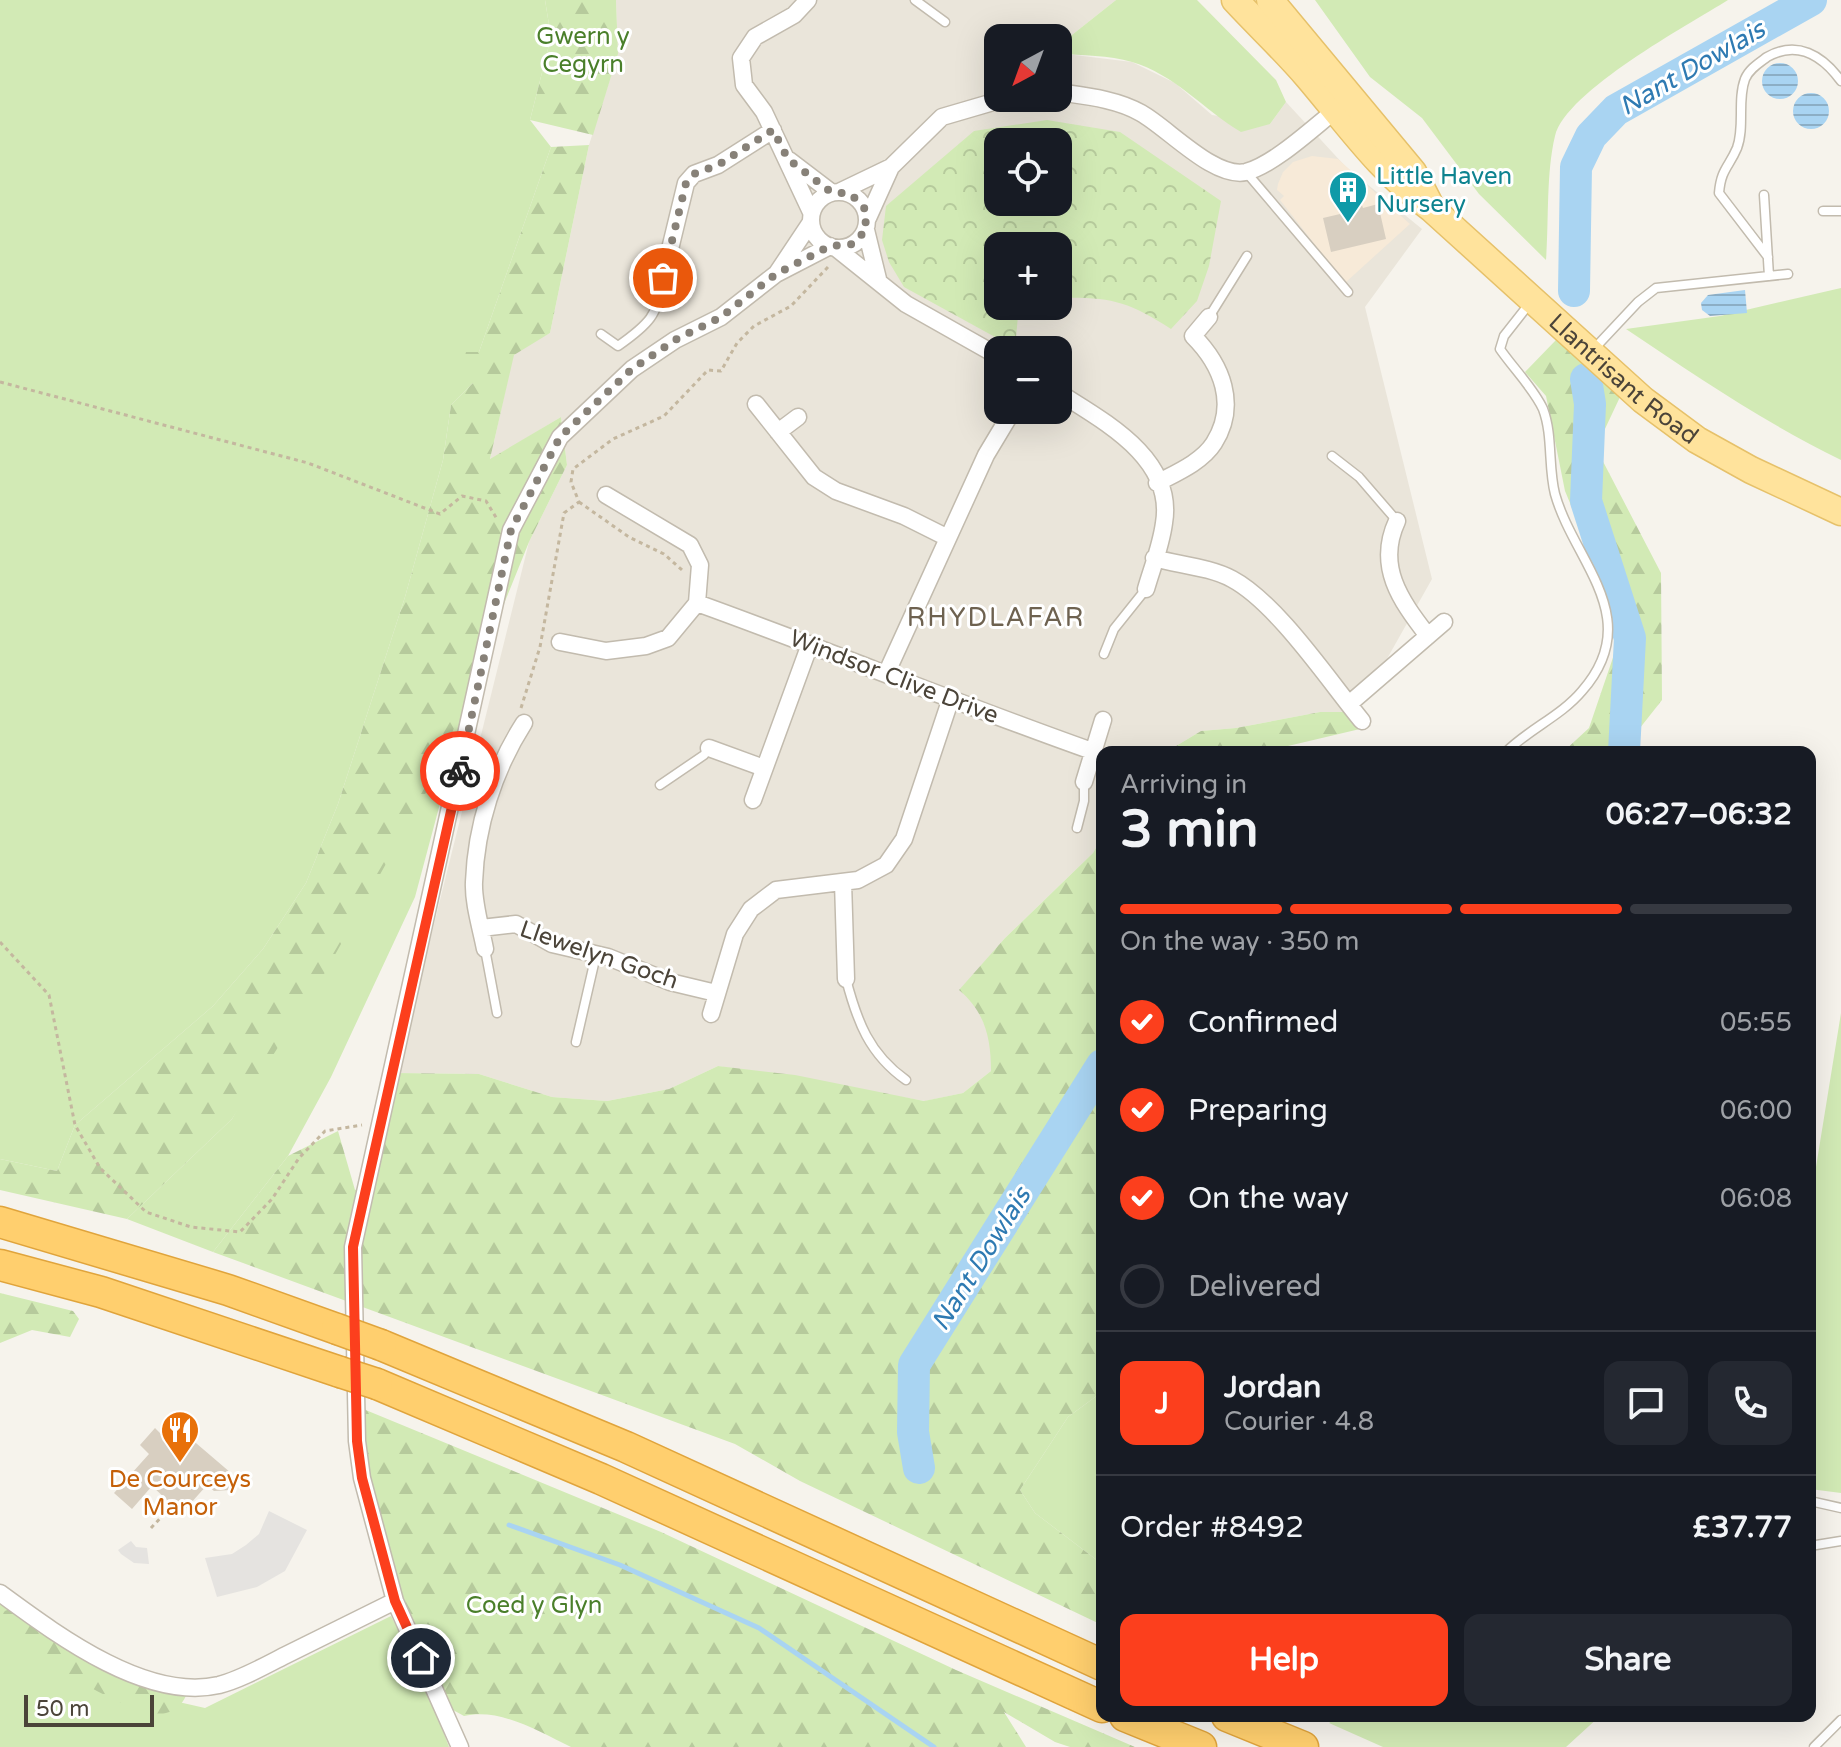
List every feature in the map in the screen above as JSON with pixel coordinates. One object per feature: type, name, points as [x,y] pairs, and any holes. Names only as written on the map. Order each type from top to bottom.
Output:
[{"type":"highway","points":[[0,1222],[228,1290],[381,1345],[626,1447],[1096,1662]]},
{"type":"highway","points":[[0,1265],[101,1292],[377,1384],[601,1479],[1096,1704]]},
{"type":"highway","points":[[1140,1722],[1201,1747]]},
{"type":"highway","points":[[1242,1722],[1303,1747]]},
{"type":"main road","name":"Llantrisant Road","points":[[1235,0],[1344,104]]},
{"type":"main road","name":"Llantrisant Road","points":[[1270,0],[1401,187],[1432,209],[1643,400],[1697,440],[1751,470],[1841,512]]},
{"type":"street","points":[[808,0],[794,15],[755,37],[741,58],[744,85],[788,159],[818,239],[878,279],[906,304],[984,348]]},
{"type":"street","points":[[1072,94],[1096,97],[1140,112],[1224,170],[1246,172],[1278,155],[1344,104]]},
{"type":"street","points":[[776,274],[811,217],[816,203],[891,167],[942,117],[984,105]]},
{"type":"street","points":[[663,278],[686,183],[694,174],[718,165],[773,130]]},
{"type":"street","points":[[788,159],[836,192],[860,200],[878,279]]},
{"type":"street","points":[[460,1747],[395,1601],[369,1506],[357,1441],[353,1247],[509,539],[560,437],[632,369],[675,340],[721,317],[776,274],[853,244],[867,224],[891,167]]},
{"type":"street","points":[[1157,483],[1188,467],[1213,445],[1224,421],[1225,391],[1214,357],[1193,336],[1209,317]]},
{"type":"street","points":[[1072,401],[1122,432],[1146,458],[1157,483],[1165,521],[1146,589]]},
{"type":"street","points":[[756,404],[814,477],[836,491],[904,516],[948,538]]},
{"type":"street","points":[[778,432],[798,417]]},
{"type":"street","points":[[887,672],[986,455],[1005,424]]},
{"type":"street","points":[[560,642],[606,651],[646,646],[668,638],[698,594],[700,565],[690,545],[606,495]]},
{"type":"street","points":[[1397,521],[1388,540],[1391,582],[1428,636]]},
{"type":"street","points":[[1154,558],[1231,578],[1250,591],[1279,620],[1362,721]]},
{"type":"street","name":"Windsor Clive Drive","points":[[698,594],[950,701],[1092,751]]},
{"type":"street","points":[[1349,704],[1444,622]]},
{"type":"street","points":[[753,800],[810,644]]},
{"type":"street","points":[[711,1014],[735,934],[751,909],[776,890],[858,880],[886,865],[904,839],[950,701]]},
{"type":"street","points":[[1084,782],[1103,720]]},
{"type":"street","points":[[485,949],[473,885],[479,838],[496,777],[524,723]]},
{"type":"street","points":[[709,748],[764,768]]},
{"type":"street","points":[[843,882],[846,979]]},
{"type":"street","name":"Llewelyn Goch","points":[[481,928],[516,924],[552,944],[596,955],[670,982],[716,993]]},
{"type":"street","points":[[0,1593],[39,1620],[129,1672],[166,1686],[190,1687],[218,1685],[246,1675],[395,1601]]},
{"type":"lane","points":[[915,0],[945,22]]},
{"type":"lane","points":[[1768,257],[1719,193],[1720,172],[1738,147],[1745,78],[1757,63],[1780,50],[1804,50],[1829,65],[1841,81]]},
{"type":"lane","points":[[1246,172],[1348,292]]},
{"type":"lane","points":[[1764,195],[1769,276]]},
{"type":"lane","points":[[1823,211],[1841,211]]},
{"type":"lane","points":[[1209,317],[1247,256]]},
{"type":"lane","points":[[1591,352],[1638,302],[1656,288],[1788,274]]},
{"type":"lane","points":[[601,334],[618,346],[651,319],[660,302],[663,278]]},
{"type":"lane","points":[[1512,746],[1527,731],[1582,691],[1599,664],[1608,634],[1596,578],[1555,495],[1543,409],[1500,349],[1504,336],[1533,299]]},
{"type":"lane","points":[[1332,456],[1359,477],[1397,521]]},
{"type":"lane","points":[[1104,654],[1114,629],[1146,589]]},
{"type":"lane","points":[[660,785],[704,755],[709,748]]},
{"type":"lane","points":[[1077,828],[1084,801],[1084,782]]},
{"type":"lane","points":[[485,949],[497,1013]]},
{"type":"lane","points":[[576,1042],[596,955]]},
{"type":"lane","points":[[846,979],[867,1042],[886,1066],[906,1080]]},
{"type":"lane","points":[[1816,1502],[1841,1508]]},
{"type":"lane","points":[[1816,1545],[1841,1541]]},
{"type":"lane","points":[[1814,1747],[1841,1720]]},
{"type":"path","points":[[698,594],[664,554],[629,537],[579,502],[571,482],[573,469],[613,439],[664,416],[708,370],[721,371],[737,343],[754,326],[791,306],[828,267],[838,250]]},
{"type":"path","points":[[0,382],[308,463],[440,514],[462,496],[486,501],[509,539]]},
{"type":"path","points":[[524,723],[521,705],[540,647],[564,513],[579,502]]},
{"type":"path","points":[[0,942],[49,995],[75,1125],[100,1168],[146,1212],[191,1227],[240,1232],[272,1199],[299,1158],[325,1131],[382,1122]]},
{"type":"path","points":[[151,1528],[168,1510]]},
{"type":"shaded area","points":[[616,0],[1116,0],[1072,35],[1072,24],[984,24],[984,112],[1072,112],[1072,55],[1132,62],[1175,83],[1212,115],[1270,124],[1286,102],[1345,166],[1422,229],[1365,307],[1432,579],[1357,712],[1320,712],[1236,728],[1201,731],[1176,746],[1096,746],[1096,848],[1005,938],[960,990],[976,1004],[991,1040],[991,1071],[963,1093],[925,1101],[718,1066],[669,1089],[607,1101],[552,1097],[479,1074],[397,1073],[529,542],[567,465],[561,417],[490,460],[514,351],[550,333],[589,145],[618,54]]},
{"type":"shaded area","points":[[1312,156],[1338,159],[1410,224],[1345,283],[1280,200],[1284,196],[1277,190],[1283,172],[1293,162]]},
{"type":"shaded area","points":[[269,1511],[307,1530],[285,1571],[257,1587],[217,1597],[205,1558],[232,1554],[246,1545],[259,1534]]},
{"type":"shaded area","points":[[131,1541],[136,1547],[147,1548],[149,1564],[134,1563],[121,1554],[118,1550]]},
{"type":"green space","points":[[0,0],[545,0],[551,37],[530,120],[551,147],[479,352],[473,383],[451,405],[443,460],[405,597],[338,804],[306,883],[263,949],[213,1006],[75,1125],[57,1171],[0,1159]]},
{"type":"green space","name":"Gwern y Cegyrn","points":[[545,0],[616,0],[618,54],[593,135],[530,120],[551,37]]},
{"type":"green space","points":[[1116,0],[1197,0],[1276,80],[1286,102],[1270,124],[1241,132],[1162,75],[1147,68],[1114,58],[1072,54],[1072,35]]},
{"type":"green space","points":[[1315,0],[1728,0],[1631,60],[1581,99],[1564,118],[1555,136],[1550,166],[1546,260],[1479,194],[1422,118],[1370,77]]},
{"type":"green space","points":[[1047,120],[1120,132],[1221,201],[1209,266],[1197,301],[1171,329],[1142,312],[1118,303],[1072,298],[1072,232],[984,232],[984,320],[1018,320],[1016,336],[993,336],[904,287],[889,262],[882,240],[886,206],[974,131],[984,129],[984,216],[1072,216],[1072,128],[994,128]]},
{"type":"green space","points":[[589,145],[550,333],[514,355],[490,459],[561,417],[567,465],[529,542],[433,780],[318,985],[232,1119],[127,1219],[0,1190],[0,1159],[57,1171],[75,1125],[213,1006],[263,949],[306,883],[338,804],[405,597],[443,460],[451,405],[473,383],[465,352],[479,352],[551,147]]},
{"type":"green space","points":[[1841,288],[1841,460],[1758,415],[1626,329],[1720,316]]},
{"type":"green space","points":[[1556,340],[1620,397],[1596,448],[1661,573],[1662,700],[1626,746],[1570,746],[1589,728],[1620,637],[1593,558],[1565,491],[1546,396],[1525,372]]},
{"type":"green space","points":[[472,684],[415,897],[331,1077],[288,1156],[213,1252],[127,1219],[232,1119]]},
{"type":"green space","points":[[1320,712],[1357,712],[1360,729],[1288,746],[1176,746],[1201,731],[1236,728]]},
{"type":"green space","points":[[1096,848],[1096,1396],[1068,1417],[1020,1490],[1035,1513],[1096,1559],[1096,1622],[800,1481],[735,1444],[213,1252],[288,1156],[338,1131],[355,1190],[376,1181],[397,1073],[479,1074],[552,1097],[607,1101],[669,1089],[718,1066],[795,1075],[924,1101],[963,1093],[991,1071],[991,1059],[981,1017],[959,990],[1005,938]]},
{"type":"green space","points":[[1841,1013],[1841,1493],[1816,1490],[1816,1167]]},
{"type":"green space","points":[[0,1293],[73,1311],[79,1319],[70,1337],[32,1330],[0,1343]]},
{"type":"green space","points":[[1096,1396],[1096,1559],[1035,1513],[1020,1490],[1068,1417]]},
{"type":"green space","name":"Coed y Glyn","points":[[356,1406],[661,1532],[956,1670],[1135,1747],[1070,1747],[1055,1742],[1004,1712],[1026,1747],[571,1747],[505,1718],[478,1714],[464,1716],[453,1710],[382,1561]]},
{"type":"green space","points":[[0,1601],[161,1698],[205,1708],[391,1616],[424,1680],[449,1747],[0,1747]]},
{"type":"green space","points":[[17,1606],[103,1659],[190,1687],[186,1696],[171,1712],[150,1713],[105,1695],[55,1666],[0,1624],[0,1613]]},
{"type":"green space","points":[[1593,1722],[1566,1747],[1383,1747],[1329,1723]]},
{"type":"water","points":[[1780,63],[1793,68],[1798,81],[1793,94],[1780,99],[1767,94],[1762,81],[1767,68]]},
{"type":"water","points":[[1811,93],[1824,98],[1829,111],[1824,124],[1811,129],[1798,124],[1793,111],[1798,98]]},
{"type":"water","points":[[1745,290],[1747,313],[1710,316],[1702,310],[1701,303],[1708,295]]},
{"type":"building","name":"Little Haven Nursery","points":[[1361,203],[1363,208],[1378,204],[1386,239],[1331,252],[1323,218],[1340,214],[1339,208]]},
{"type":"building","name":"De Courceys Manor","points":[[176,1426],[231,1473],[226,1478],[231,1490],[214,1491],[207,1485],[182,1513],[166,1512],[168,1501],[152,1486],[132,1509],[114,1493],[149,1454],[140,1445],[155,1428],[166,1439]]},
{"type":"waterway","name":"Nant Dowlais","points":[[1574,291],[1576,167],[1591,136],[1616,110],[1811,0]]},
{"type":"waterway","name":"Nant Dowlais","points":[[1586,379],[1590,404],[1586,501],[1630,638],[1624,746]]},
{"type":"waterway","name":"Nant Dowlais","points":[[919,1468],[913,1432],[914,1365],[1096,1075]]},
{"type":"waterway","points":[[509,1525],[620,1565],[759,1628],[934,1747]]},
{"type":"way so far","points":[[460,771],[511,530],[560,437],[632,369],[675,340],[721,317],[776,274],[830,246],[844,248],[853,244],[866,230],[868,218],[860,200],[841,191],[831,192],[788,159],[773,130],[718,165],[694,174],[686,183],[663,278]]},
{"type":"place","name":"Little Haven Nursery","points":[[1348,224]]},
{"type":"place","name":"De Courceys Manor","points":[[180,1464]]},
{"type":"district","name":"RHYDLAFAR","points":[[996,617]]},
{"type":"route","points":[[421,1658],[395,1601],[362,1478],[357,1441],[353,1247],[460,771]]}]
